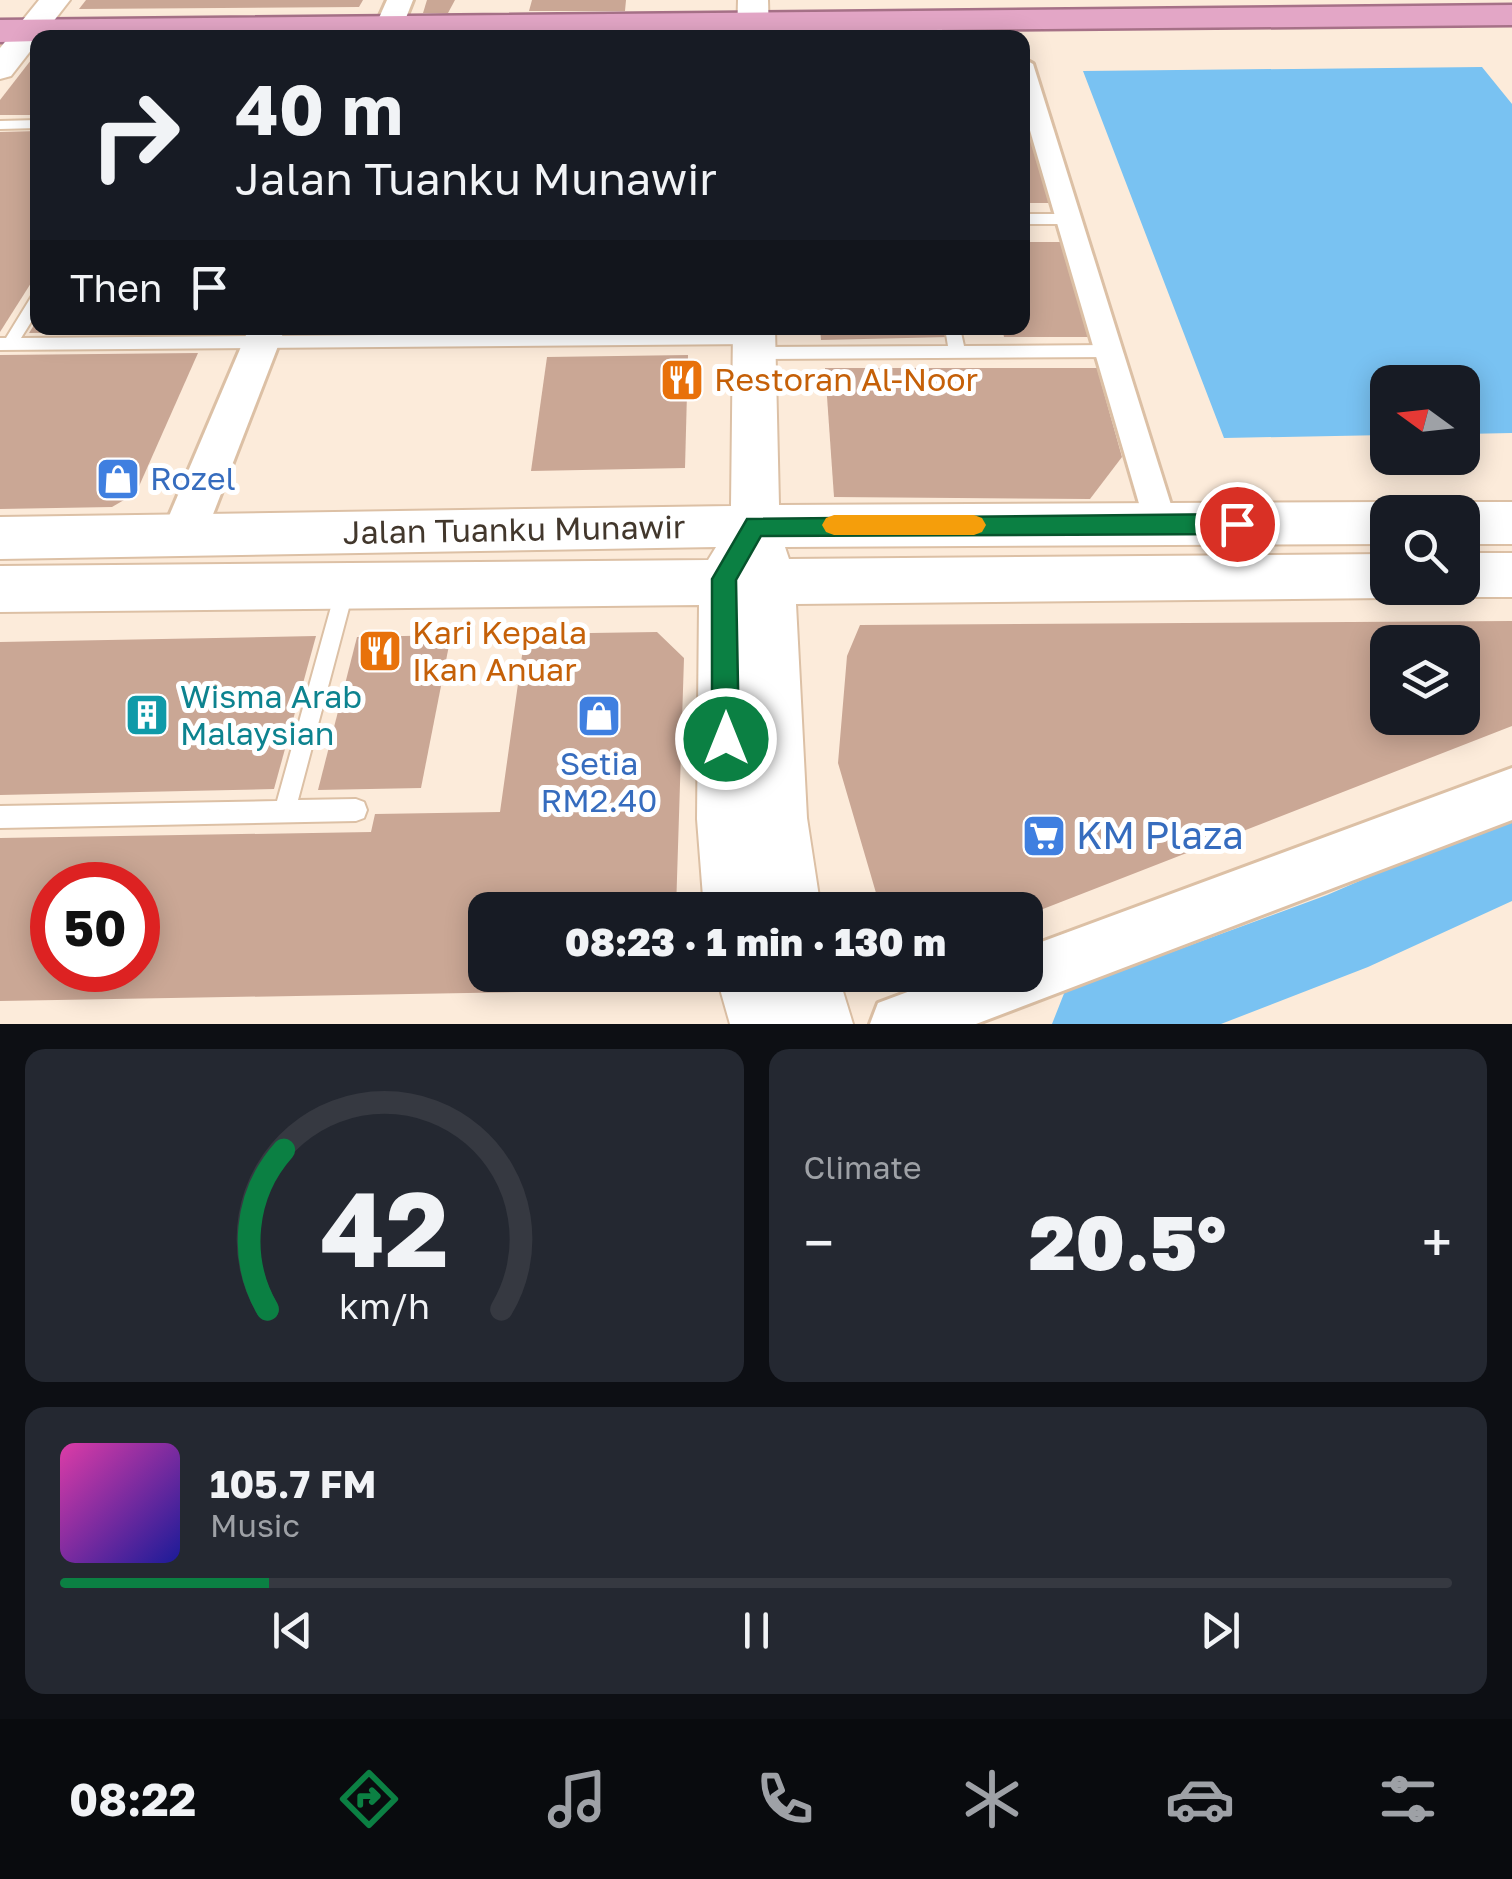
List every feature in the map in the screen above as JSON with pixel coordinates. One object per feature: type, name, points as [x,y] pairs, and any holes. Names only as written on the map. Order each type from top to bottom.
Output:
[{"type":"highway","points":[[58,30],[391,22],[753,20],[849,29],[1012,29],[1126,14],[1350,8],[1512,15]]},
{"type":"main road","points":[[0,69],[16,31],[55,0]]},
{"type":"main road","points":[[733,892],[726,818],[755,526],[754,339]]},
{"type":"main road","name":"Jalan Tuanku Munawir","points":[[0,538],[755,526],[1370,523]]},
{"type":"main road","points":[[1480,523],[1512,523]]},
{"type":"main road","points":[[1480,576],[1512,575]]},
{"type":"main road","name":"Jalan Tuanku Munawir","points":[[0,588],[1370,576]]},
{"type":"main road","points":[[747,579],[788,892]]},
{"type":"main road","points":[[753,992],[763,1024]]},
{"type":"main road","points":[[811,992],[820,1024]]},
{"type":"street","points":[[1030,114],[1069,219],[1161,524]]},
{"type":"street","points":[[183,535],[264,335]]},
{"type":"street","points":[[899,1024],[1512,794]]},
{"type":"lane","points":[[0,126],[30,124]]},
{"type":"lane","points":[[1030,219],[1069,219]]},
{"type":"lane","points":[[5,344],[30,309]]},
{"type":"lane","points":[[5,344],[264,335]]},
{"type":"lane","points":[[549,335],[754,339],[957,352],[1109,351]]},
{"type":"lane","points":[[953,335],[957,352]]},
{"type":"lane","points":[[285,812],[346,584]]},
{"type":"lane","points":[[0,817],[356,810]]},
{"type":"water","points":[[1482,67],[1512,104],[1512,433],[1480,434],[1480,365],[1370,365],[1370,435],[1224,438],[1083,71]]},
{"type":"building","points":[[86,0],[363,0],[359,7],[79,9]]},
{"type":"building","points":[[427,0],[455,0],[448,13],[423,13]]},
{"type":"building","points":[[532,0],[626,0],[625,11],[529,11]]},
{"type":"building","points":[[30,61],[30,115],[0,115],[0,100]]},
{"type":"building","points":[[30,131],[30,285],[0,332],[0,132]]},
{"type":"building","points":[[1030,134],[1050,203],[1030,203]]},
{"type":"building","points":[[1030,242],[1061,242],[1088,337],[1004,337],[1030,335]]},
{"type":"building","points":[[821,335],[949,337],[821,340]]},
{"type":"building","points":[[198,353],[136,493],[112,507],[0,509],[0,355]]},
{"type":"building","points":[[688,355],[685,468],[531,471],[547,357]]},
{"type":"building","points":[[825,368],[1097,368],[1122,457],[1090,499],[834,497]]},
{"type":"building","name":"KM Plaza","points":[[1512,621],[1512,726],[1043,909],[1043,892],[876,892],[838,763],[847,656],[860,625]]},
{"type":"building","points":[[657,632],[684,658],[677,892],[468,892],[468,992],[523,992],[0,1001],[0,838],[371,832],[375,814],[500,812],[525,634]]},
{"type":"building","points":[[451,635],[421,788],[318,790],[357,637]]},
{"type":"building","name":"Wisma Arab Malaysian","points":[[316,636],[274,789],[0,795],[0,642]]},
{"type":"waterway","points":[[1098,1024],[1337,936],[1512,857]]},
{"type":"slow traffic","points":[[834,525],[974,525]]},
{"type":"place","name":"Restoran Al-Noor","points":[[682,380]]},
{"type":"place","name":"Rozel","points":[[118,479]]},
{"type":"place","name":"Kari Kepala Ikan Anuar","points":[[380,651]]},
{"type":"place","name":"Wisma Arab Malaysian","points":[[147,715]]},
{"type":"place","name":"Setia RM2.40","points":[[599,716]]},
{"type":"place","name":"KM Plaza","points":[[1044,836]]},
{"type":"route","points":[[726,739],[724,579],[755,526],[1237,524]]}]
